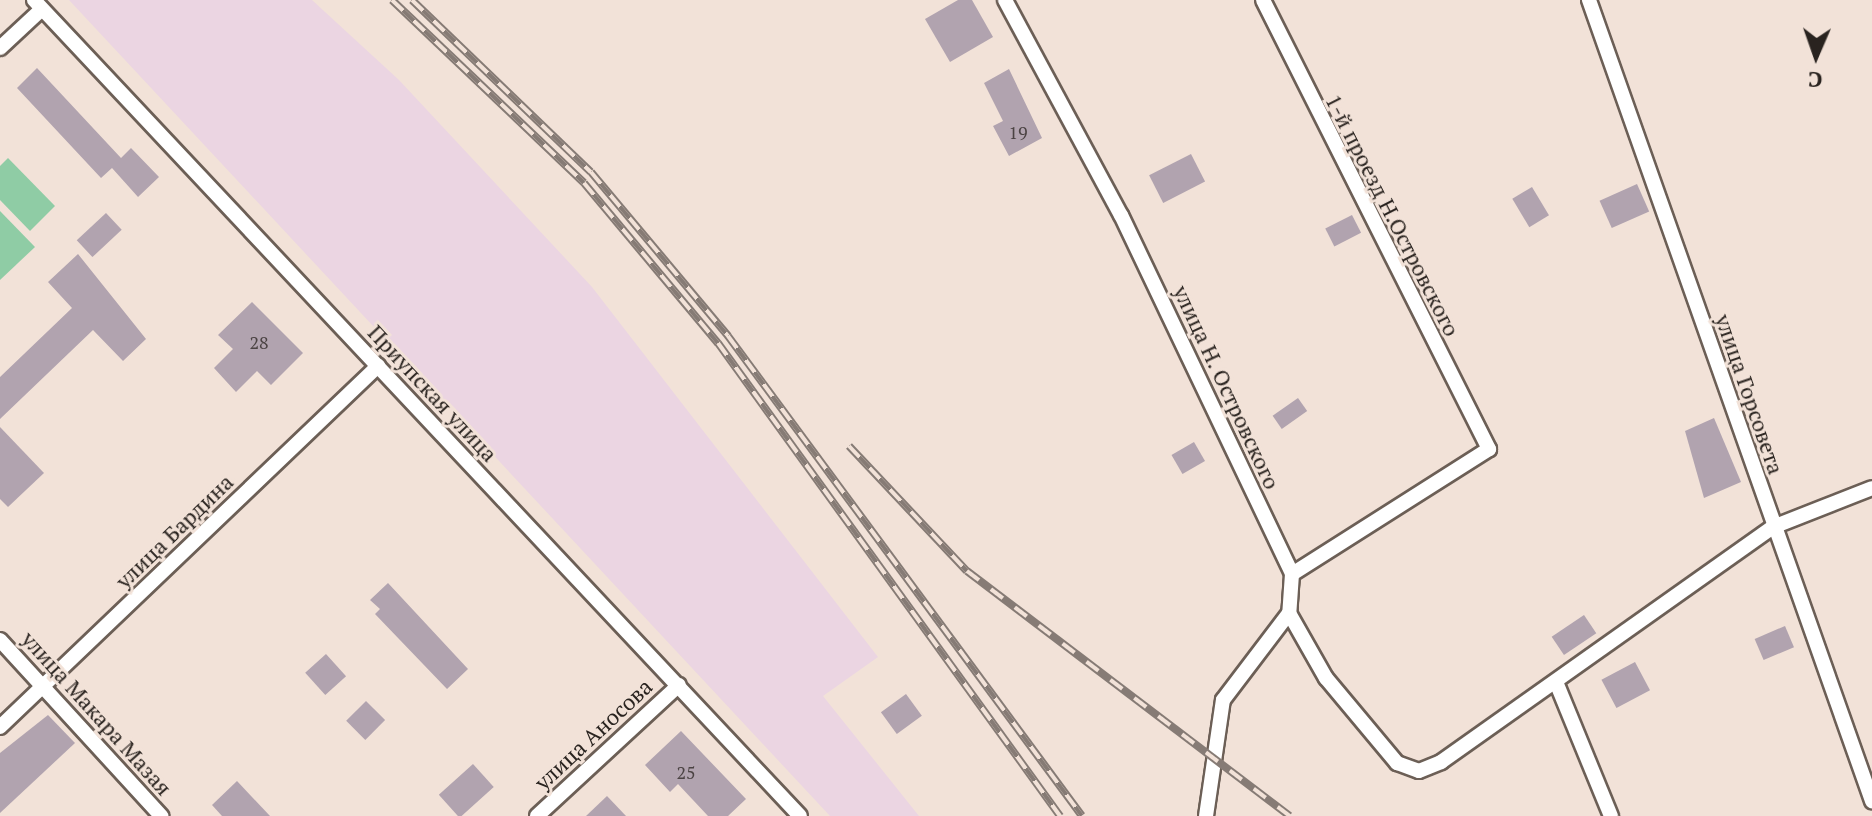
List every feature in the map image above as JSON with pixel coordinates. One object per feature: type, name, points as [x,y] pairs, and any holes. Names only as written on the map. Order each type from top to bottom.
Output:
[{"type":"street","name":"улица Н. Островского","points":[[1005,0],[1121,215],[1292,574],[1289,613]]},
{"type":"street","name":"1-й проезд Н.Островского","points":[[1263,0],[1489,449],[1292,574]]},
{"type":"street","name":"улица Горсовета","points":[[1589,0],[1872,801]]},
{"type":"street","points":[[0,48],[38,4]]},
{"type":"street","name":"Приупская улица","points":[[38,4],[800,816]]},
{"type":"street","name":"улица Бардина","points":[[0,727],[378,366]]},
{"type":"street","points":[[1206,816],[1223,700],[1289,613],[1326,678],[1397,763],[1419,771],[1556,682],[1773,527],[1872,488]]},
{"type":"street","name":"улица Макара Мазая","points":[[0,640],[161,816]]},
{"type":"street","points":[[1556,682],[1611,816]]},
{"type":"street","name":"улица Аносова","points":[[537,816],[679,685]]},
{"type":"shaded area","points":[[69,0],[312,0],[399,80],[592,287],[878,657],[823,696],[919,816],[830,816]]},
{"type":"green space","points":[[8,158],[55,206],[30,231],[0,200],[0,166]]},
{"type":"green space","points":[[0,211],[35,247],[0,280]]},
{"type":"building","points":[[958,0],[972,0],[993,37],[950,62],[925,19]]},
{"type":"building","points":[[37,68],[121,158],[131,148],[159,177],[138,197],[112,168],[101,178],[17,88]]},
{"type":"building","points":[[1009,69],[1042,138],[1009,156],[993,126],[1003,121],[984,83]]},
{"type":"building","points":[[1191,154],[1205,182],[1163,203],[1149,175]]},
{"type":"building","points":[[1637,184],[1649,211],[1612,228],[1600,201]]},
{"type":"building","points":[[1532,187],[1549,215],[1529,227],[1512,199]]},
{"type":"building","points":[[106,213],[122,230],[92,257],[77,240]]},
{"type":"building","points":[[1352,215],[1361,233],[1334,246],[1325,229]]},
{"type":"building","points":[[78,254],[146,339],[123,361],[93,330],[0,419],[0,377],[72,308],[48,282]]},
{"type":"building","points":[[252,302],[303,353],[271,385],[257,371],[236,392],[214,368],[233,349],[218,335]]},
{"type":"building","points":[[1298,398],[1307,411],[1282,429],[1273,416]]},
{"type":"building","points":[[1714,418],[1741,482],[1704,498],[1685,431]]},
{"type":"building","points":[[0,427],[44,473],[8,507],[0,499]]},
{"type":"building","points":[[1194,442],[1205,461],[1182,474],[1171,455]]},
{"type":"building","points":[[388,583],[468,669],[447,689],[375,614],[380,609],[370,600]]},
{"type":"building","points":[[1584,615],[1596,633],[1564,655],[1552,637]]},
{"type":"building","points":[[1785,626],[1794,647],[1764,660],[1755,639]]},
{"type":"building","points":[[326,654],[346,676],[325,695],[305,673]]},
{"type":"building","points":[[1635,662],[1650,690],[1616,708],[1601,680]]},
{"type":"building","points":[[906,694],[922,716],[897,734],[881,712]]},
{"type":"building","points":[[366,701],[385,720],[365,740],[346,721]]},
{"type":"building","points":[[48,715],[75,743],[0,813],[0,753]]},
{"type":"building","points":[[681,731],[746,799],[728,816],[708,816],[678,784],[670,792],[645,765]]},
{"type":"building","points":[[473,764],[494,787],[462,816],[458,816],[439,795]]},
{"type":"building","points":[[237,781],[270,816],[222,816],[212,805]]},
{"type":"building","points":[[607,796],[626,816],[586,816]]},
{"type":"railway","points":[[392,0],[584,183],[718,343],[1060,816]]},
{"type":"railway","points":[[412,0],[591,172],[728,336],[1082,816]]},
{"type":"railway","points":[[849,446],[967,571],[1290,816]]}]
